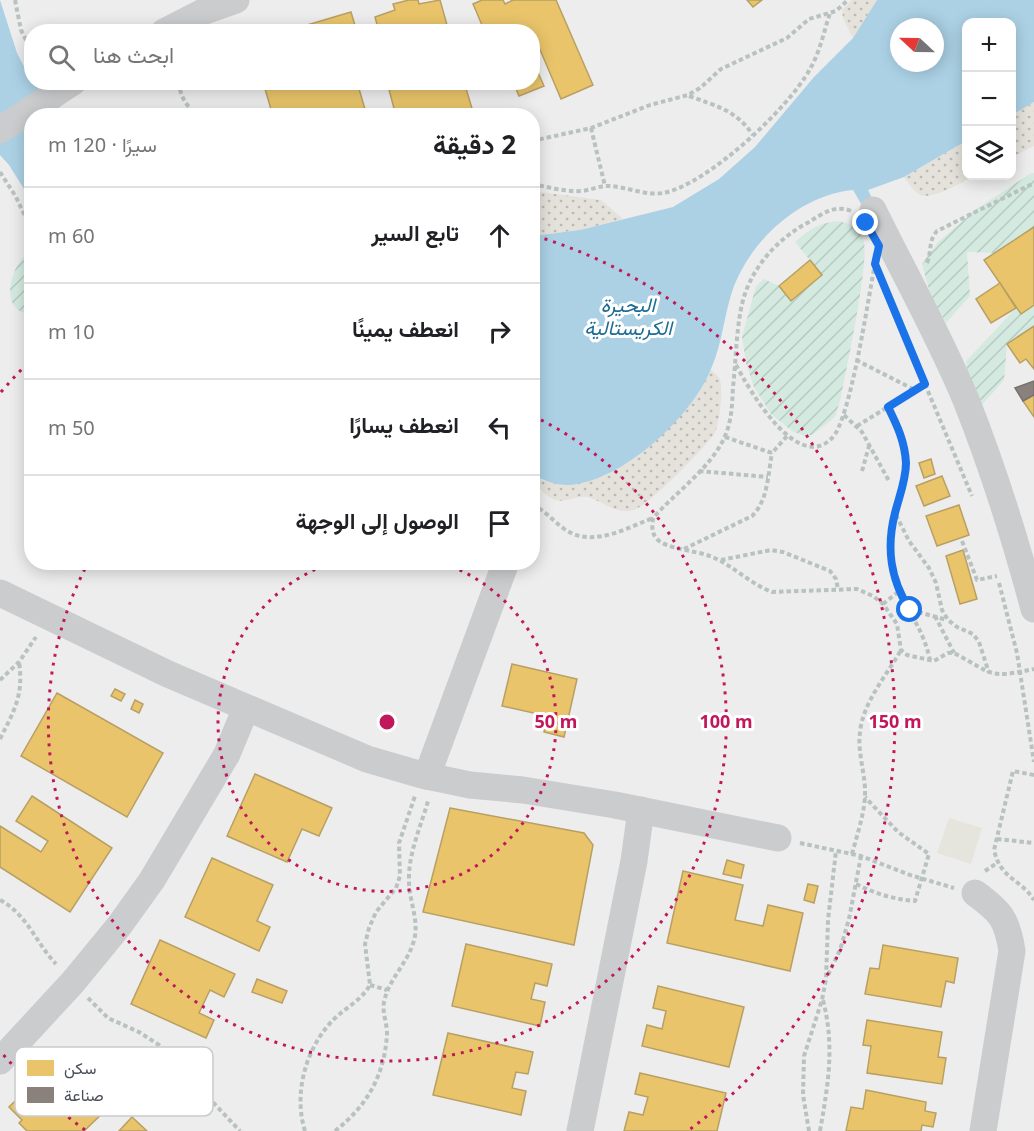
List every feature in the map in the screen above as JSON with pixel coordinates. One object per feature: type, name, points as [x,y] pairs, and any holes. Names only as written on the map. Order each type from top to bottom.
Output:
[{"type":"street","points":[[178,24],[236,0]]},
{"type":"street","points":[[33,108],[61,90]]},
{"type":"street","points":[[0,130],[24,114]]},
{"type":"street","points":[[865,212],[907,280],[966,399],[1010,521],[1034,609]]},
{"type":"street","points":[[428,776],[503,570]]},
{"type":"street","points":[[0,593],[168,674],[368,759],[428,776],[641,810],[778,838]]},
{"type":"street","points":[[0,1061],[73,982],[119,926],[152,880],[227,754],[246,708]]},
{"type":"street","points":[[580,1131],[634,861],[641,810]]},
{"type":"street","points":[[975,893],[995,908],[1004,921],[1008,928],[1012,951],[983,1131]]},
{"type":"path","points":[[15,0],[24,36]]},
{"type":"path","points":[[540,139],[591,128],[650,105],[688,95],[700,88],[721,69],[787,38],[809,19],[830,13],[848,0]]},
{"type":"path","points":[[540,186],[567,191],[583,191],[605,186],[644,193],[662,193],[679,189],[716,167],[753,135],[804,79],[812,66],[830,13]]},
{"type":"path","points":[[179,90],[185,102],[191,108]]},
{"type":"path","points":[[688,95],[733,113],[753,135]]},
{"type":"path","points":[[591,128],[605,186]]},
{"type":"path","points":[[0,172],[16,196],[24,214]]},
{"type":"path","points":[[907,280],[926,265],[932,236],[937,231],[1034,183]]},
{"type":"path","points":[[540,509],[564,529],[591,538],[612,534],[652,518],[714,456],[725,437],[731,417],[741,308],[752,278],[769,252],[793,230],[832,209],[845,208],[865,212]]},
{"type":"path","points":[[735,364],[761,406],[788,435],[801,445],[818,446],[832,439],[844,415],[875,264],[880,275]]},
{"type":"path","points":[[893,308],[974,499]]},
{"type":"path","points":[[856,360],[915,390]]},
{"type":"path","points":[[857,426],[925,384]]},
{"type":"path","points":[[888,407],[900,431],[906,465],[889,535],[890,552],[898,591],[926,642],[930,660]]},
{"type":"path","points":[[844,415],[857,426],[889,481]]},
{"type":"path","points":[[683,549],[752,516],[759,510],[763,501],[772,453],[788,435]]},
{"type":"path","points":[[725,437],[772,453]]},
{"type":"path","points":[[862,471],[869,445]]},
{"type":"path","points":[[699,471],[768,477]]},
{"type":"path","points":[[895,513],[909,542],[929,568],[936,583],[942,610],[948,620]]},
{"type":"path","points":[[652,518],[652,531],[659,542],[728,564],[772,592],[857,589],[873,596],[883,604],[897,624],[901,650],[907,656],[939,660],[948,653],[954,652]]},
{"type":"path","points":[[962,541],[977,580],[997,576],[1020,672],[1034,762]]},
{"type":"path","points":[[720,561],[771,550],[783,552],[830,571],[836,579],[838,589]]},
{"type":"path","points":[[883,604],[898,591]]},
{"type":"path","points":[[910,610],[948,620],[973,634],[979,642],[990,674]]},
{"type":"path","points":[[935,616],[954,652],[990,674],[999,676],[1034,669]]},
{"type":"path","points":[[0,680],[19,663],[49,617]]},
{"type":"path","points":[[852,854],[865,797],[865,781],[859,748],[864,714],[901,650]]},
{"type":"path","points":[[1,736],[20,698],[22,680],[19,663]]},
{"type":"path","points":[[1034,775],[1013,771],[994,850],[997,863],[1004,873],[1029,893],[1034,900]]},
{"type":"path","points":[[305,1131],[300,1105],[302,1081],[308,1058],[319,1038],[334,1019],[359,1000],[370,985],[365,944],[369,928],[376,912],[396,888],[400,876],[399,843],[428,776]]},
{"type":"path","points":[[335,1131],[351,1118],[368,1098],[380,1076],[386,1051],[387,1025],[383,1007],[387,990],[406,962],[415,933],[416,918],[409,877],[428,776]]},
{"type":"path","points":[[856,884],[894,899],[915,901],[929,854],[898,832],[865,797]]},
{"type":"path","points":[[778,838],[861,856],[921,878],[975,893]]},
{"type":"path","points":[[997,839],[1034,843]]},
{"type":"path","points":[[809,1131],[803,1095],[804,1056],[822,1000],[826,979],[828,920],[836,850]]},
{"type":"path","points":[[826,979],[840,950],[849,919],[861,856]]},
{"type":"path","points":[[400,876],[409,877]]},
{"type":"path","points":[[0,900],[28,923],[41,945],[108,1018],[139,1032],[161,1047]]},
{"type":"path","points":[[370,985],[387,990]]},
{"type":"path","points":[[820,1131],[831,1053],[829,1024],[822,1000]]},
{"type":"path","points":[[213,1102],[240,1131]]},
{"type":"shaded area","points":[[949,818],[982,828],[971,864],[937,853]]},
{"type":"sand","points":[[852,0],[877,0],[853,38],[843,18],[842,10]]},
{"type":"sand","points":[[1034,102],[1034,146],[1016,155],[1016,126],[1016,113]]},
{"type":"sand","points":[[962,143],[962,180],[966,180],[947,190],[926,196],[920,195],[913,189],[904,177]]},
{"type":"sand","points":[[540,192],[601,200],[623,219],[580,230],[540,235]]},
{"type":"sand","points":[[711,370],[717,375],[721,385],[719,416],[714,434],[676,475],[641,506],[634,510],[622,511],[587,497],[555,500],[540,489],[540,479],[544,481],[699,392]]},
{"type":"green space","points":[[1034,173],[1034,227],[994,253],[967,252],[970,296],[946,323],[931,297],[922,264],[938,242],[978,208]]},
{"type":"green space","points":[[837,221],[852,226],[863,238],[865,249],[861,290],[841,397],[835,417],[812,435],[804,436],[792,431],[771,414],[754,387],[746,363],[742,337],[756,286],[764,279],[779,286],[791,301],[822,275],[795,242],[814,228]]},
{"type":"green space","points":[[24,256],[24,313],[15,307],[10,296],[13,275]]},
{"type":"green space","points":[[1034,305],[1034,326],[1007,344],[1004,380],[982,405],[968,378],[966,361],[1016,308],[1021,314]]},
{"type":"water","points":[[0,0],[17,53],[24,67],[24,90],[41,90],[60,108],[24,108],[24,189],[0,155]]},
{"type":"water","name":"البحيرة الكريستالية","points":[[877,0],[1034,0],[1034,102],[1016,113],[1016,18],[962,18],[962,143],[904,177],[868,190],[877,208],[867,214],[853,190],[815,200],[781,222],[753,251],[742,268],[734,286],[711,369],[702,388],[671,426],[652,444],[610,473],[567,485],[540,478],[540,235],[580,230],[673,207],[719,179],[755,147],[814,77],[853,38]]},
{"type":"building: سكن","points":[[409,0],[418,0],[419,4],[440,0],[447,24],[377,24],[375,17],[395,10],[393,4]]},
{"type":"building: سكن","points":[[482,0],[503,0],[505,4],[513,0],[556,0],[593,85],[561,99],[540,50],[540,24],[482,24],[473,4]]},
{"type":"building: سكن","points":[[747,0],[762,0],[753,7]]},
{"type":"building: سكن","points":[[351,12],[355,24],[310,24]]},
{"type":"building: سكن","points":[[265,90],[359,90],[365,108],[271,108]]},
{"type":"building: سكن","points":[[389,90],[466,90],[472,108],[394,108]]},
{"type":"building: سكن","points":[[516,90],[534,90],[519,96]]},
{"type":"building: سكن","points":[[1034,227],[1034,305],[1021,314],[984,260]]},
{"type":"building: سكن","points":[[810,260],[822,275],[791,301],[779,286]]},
{"type":"building: سكن","points":[[1000,283],[1016,308],[991,323],[976,299]]},
{"type":"building: سكن","points":[[1034,326],[1034,369],[1026,359],[1020,363],[1007,344]]},
{"type":"building: سكن","points":[[1034,395],[1034,417],[1023,401]]},
{"type":"building: سكن","points":[[931,459],[935,474],[924,478],[919,463]]},
{"type":"building: سكن","points":[[942,476],[950,496],[924,506],[916,486]]},
{"type":"building: سكن","points":[[959,505],[969,535],[937,546],[926,516]]},
{"type":"building: سكن","points":[[963,550],[977,599],[960,604],[946,556]]},
{"type":"building: سكن","points":[[512,664],[577,679],[564,737],[544,732],[547,716],[502,706]]},
{"type":"building: سكن","points":[[115,689],[125,694],[121,701],[111,696]]},
{"type":"building: سكن","points":[[57,693],[163,753],[127,817],[21,756]]},
{"type":"building: سكن","points":[[135,700],[143,704],[139,713],[131,709]]},
{"type":"building: سكن","points":[[255,774],[332,808],[319,836],[302,829],[287,862],[227,836]]},
{"type":"building: سكن","points":[[32,796],[112,848],[70,912],[0,867],[0,826],[41,852],[48,841],[16,821]]},
{"type":"building: سكن","points":[[450,808],[584,833],[593,845],[574,945],[423,912]]},
{"type":"building: سكن","points":[[212,858],[273,885],[257,921],[270,927],[259,951],[185,917]]},
{"type":"building: سكن","points":[[727,860],[744,865],[741,878],[723,874]]},
{"type":"building: سكن","points":[[683,871],[743,885],[735,920],[763,926],[768,905],[803,913],[790,971],[667,943]]},
{"type":"building: سكن","points":[[808,884],[818,886],[814,903],[804,900]]},
{"type":"building: سكن","points":[[160,940],[235,974],[224,997],[210,990],[199,1013],[214,1020],[206,1038],[131,1004]]},
{"type":"building: سكن","points":[[466,944],[552,964],[547,986],[535,983],[531,999],[545,1002],[540,1026],[452,1006]]},
{"type":"building: سكن","points":[[883,945],[958,958],[954,983],[946,981],[941,1007],[865,994],[870,968],[879,969]]},
{"type":"building: سكن","points":[[257,979],[287,991],[282,1003],[252,992]]},
{"type":"building: سكن","points":[[658,986],[744,1007],[729,1067],[642,1046],[647,1025],[662,1029],[666,1011],[653,1008]]},
{"type":"building: سكن","points":[[867,1020],[942,1032],[938,1057],[946,1058],[942,1084],[867,1073],[871,1046],[863,1045]]},
{"type":"building: سكن","points":[[448,1033],[533,1052],[528,1074],[516,1072],[512,1088],[526,1091],[521,1115],[433,1095]]},
{"type":"building: سكن","points":[[640,1073],[726,1093],[717,1131],[624,1131],[629,1112],[643,1115],[648,1097],[635,1094]]},
{"type":"building: سكن","points":[[866,1090],[926,1102],[925,1111],[936,1113],[933,1127],[922,1125],[921,1131],[846,1131],[851,1107],[863,1109]]},
{"type":"building: سكن","points":[[15,1101],[15,1113],[9,1107]]},
{"type":"building: سكن","points":[[18,1116],[100,1116],[84,1131],[27,1131],[19,1123],[22,1120]]},
{"type":"building: سكن","points":[[132,1117],[147,1131],[119,1131]]},
{"type":"building: صناعة","points":[[1034,381],[1034,395],[1023,401],[1015,388]]},
{"type":"route","points":[[866,223],[879,246],[875,264],[925,384],[888,407],[900,431],[906,465],[889,535],[890,552],[898,591],[910,610]]}]
